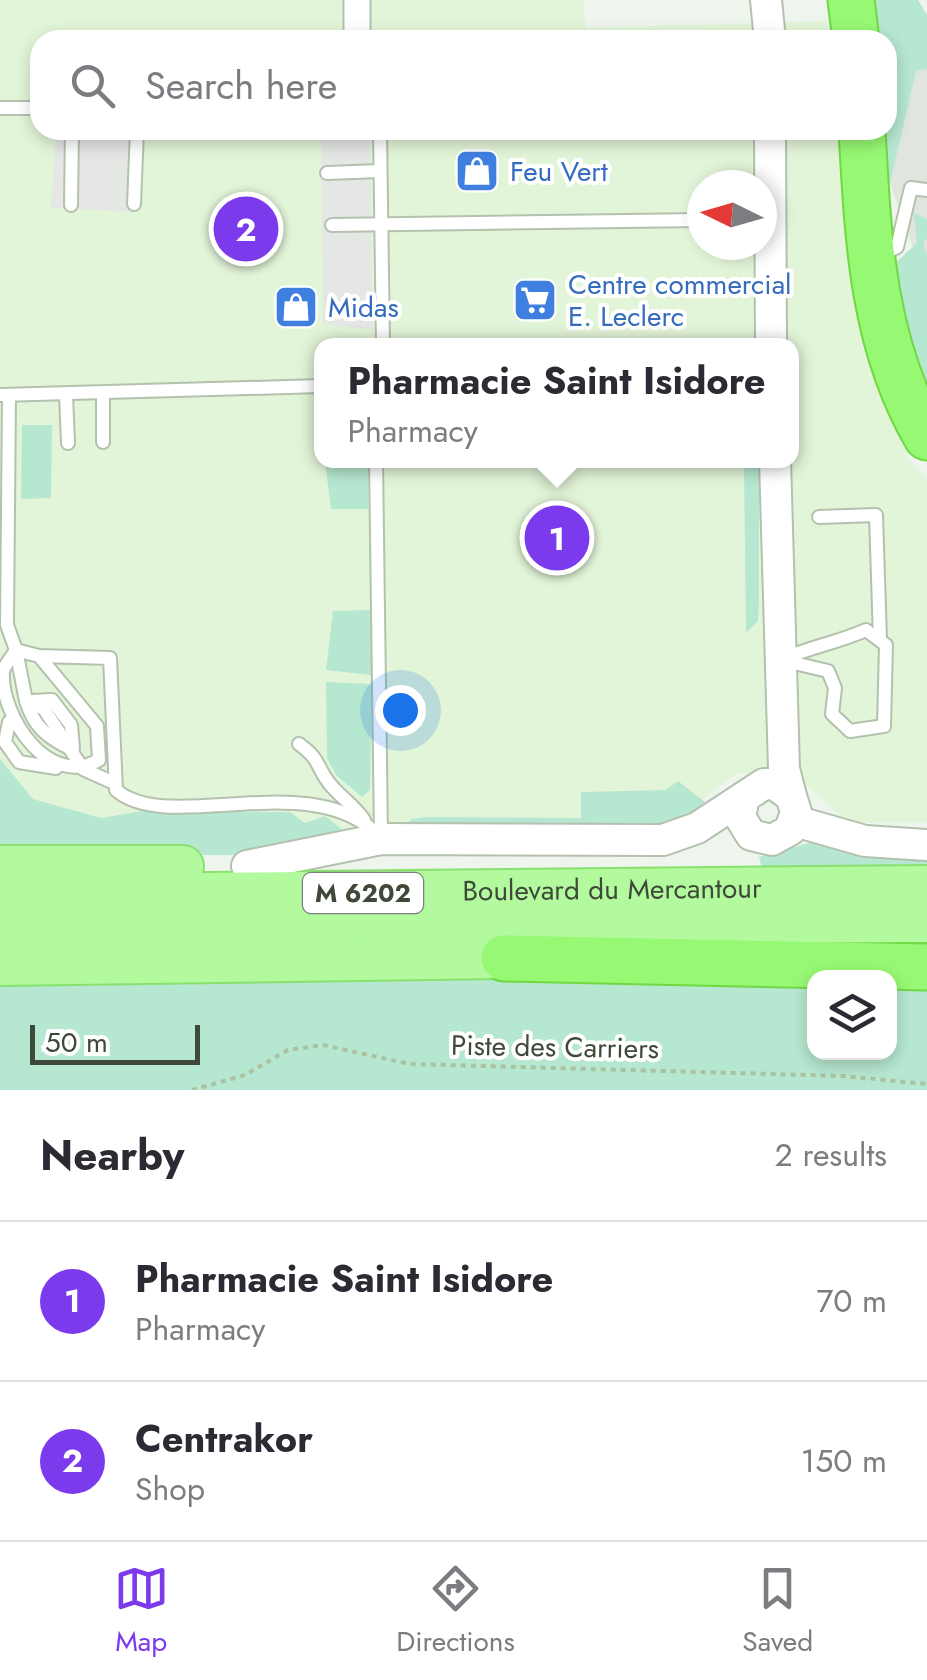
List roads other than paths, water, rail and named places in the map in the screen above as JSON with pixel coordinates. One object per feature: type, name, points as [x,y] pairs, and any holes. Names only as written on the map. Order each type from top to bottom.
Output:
[{"type":"highway","points":[[851,0],[855,30]]},
{"type":"highway","points":[[863,140],[871,261],[883,332],[911,410],[927,437]]},
{"type":"highway","points":[[504,958],[927,967]]},
{"type":"main road","points":[[0,866],[247,866],[722,908]]},
{"type":"main road","name":"Boulevard du Mercantour","points":[[0,927],[722,908],[927,886]]},
{"type":"main road","name":"Boulevard du Mercantour","points":[[0,894],[722,908],[927,922]]},
{"type":"main road","points":[[0,961],[504,958],[722,908]]},
{"type":"street","points":[[357,0],[357,30]]},
{"type":"street","points":[[766,0],[769,30]]},
{"type":"street","points":[[768,170],[770,140]]},
{"type":"street","points":[[768,260],[772,338]]},
{"type":"street","points":[[774,799],[781,701],[775,468]]},
{"type":"street","points":[[247,866],[373,831],[663,840],[774,799],[865,841],[927,846]]},
{"type":"lane","points":[[0,108],[30,108]]},
{"type":"lane","points":[[72,140],[72,205]]},
{"type":"lane","points":[[134,204],[137,140]]},
{"type":"lane","points":[[380,140],[383,338]]},
{"type":"lane","points":[[327,173],[380,171]]},
{"type":"lane","points":[[871,261],[897,248],[911,188],[927,190]]},
{"type":"lane","points":[[332,225],[380,228],[687,220]]},
{"type":"lane","points":[[82,769],[44,709],[26,702],[7,624],[4,395],[314,386]]},
{"type":"lane","points":[[66,394],[68,443]]},
{"type":"lane","points":[[103,394],[103,442]]},
{"type":"lane","points":[[373,831],[376,468]]},
{"type":"lane","points":[[819,517],[876,516],[880,640]]},
{"type":"lane","points":[[781,660],[816,644],[836,644],[866,630],[886,645],[884,726],[850,731],[832,714],[835,688],[828,671],[836,644]]},
{"type":"lane","points":[[16,650],[39,656],[110,658],[114,783],[124,798],[143,804],[319,804],[373,831]]},
{"type":"lane","points":[[16,650],[2,672],[9,722],[58,768],[82,769],[114,783]]},
{"type":"lane","points":[[39,656],[97,726],[99,760],[82,769]]},
{"type":"lane","points":[[781,660],[828,671]]},
{"type":"lane","points":[[300,744],[319,758],[329,783],[351,800],[373,831]]},
{"type":"place","name":"Feu Vert","points":[[477,171]]},
{"type":"place","name":"Centrakor","points":[[246,229]]},
{"type":"place","name":"Centre commercial E. Leclerc","points":[[535,300]]},
{"type":"place","name":"Midas","points":[[296,307]]},
{"type":"place","name":"Pharmacie Saint Isidore","points":[[557,538]]}]
